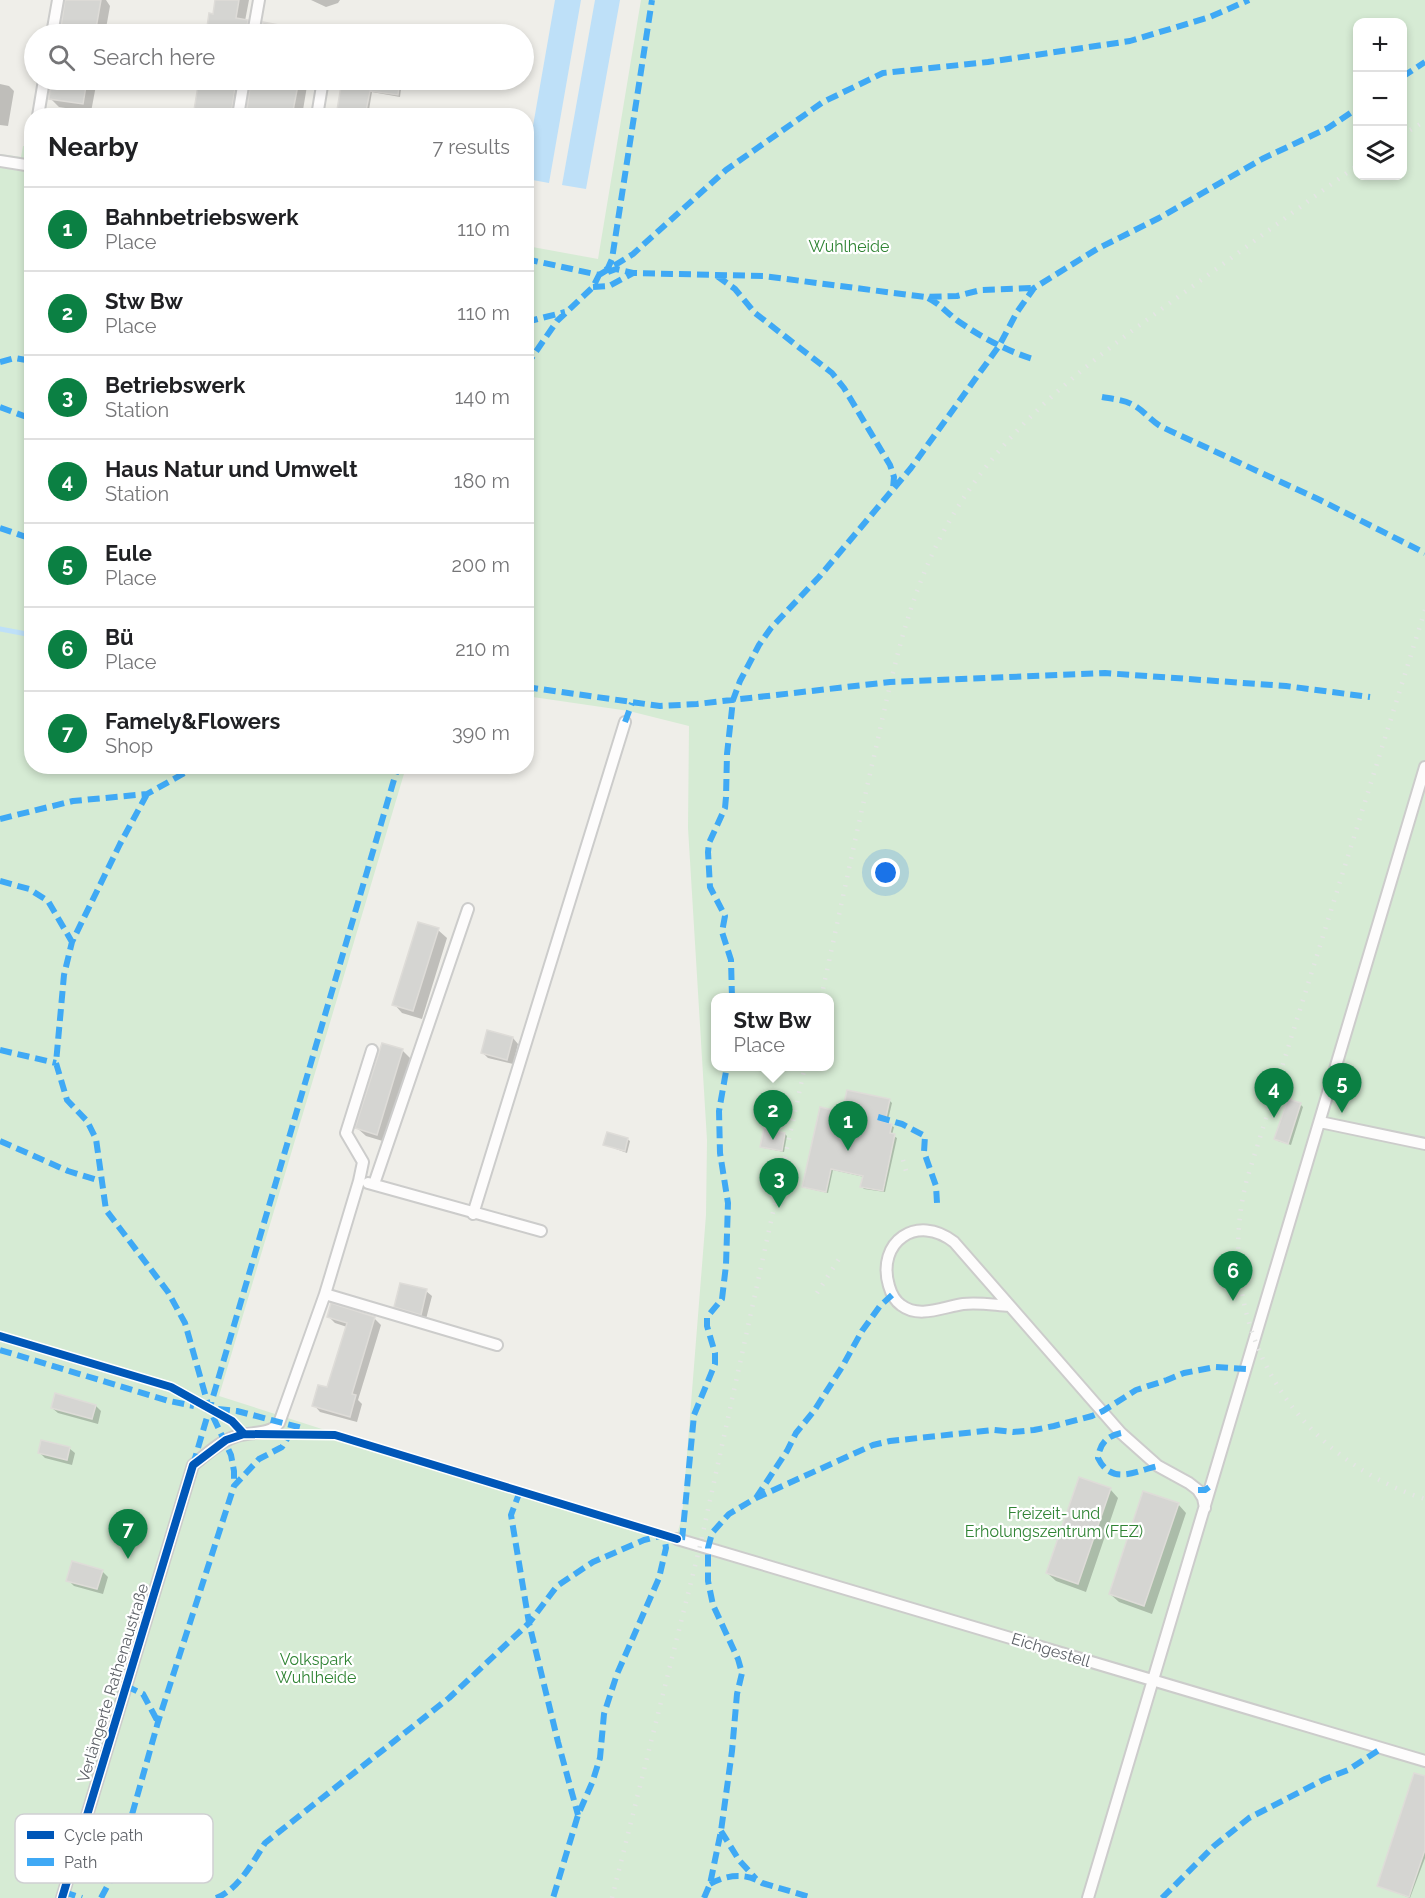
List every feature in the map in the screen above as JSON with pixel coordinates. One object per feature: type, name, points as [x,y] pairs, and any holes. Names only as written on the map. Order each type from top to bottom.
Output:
[{"type":"lane","points":[[54,24],[58,0]]},
{"type":"lane","points":[[255,24],[259,0]]},
{"type":"lane","points":[[39,108],[42,90]]},
{"type":"lane","points":[[239,108],[242,90]]},
{"type":"lane","points":[[318,108],[321,90]]},
{"type":"lane","points":[[0,161],[24,165]]},
{"type":"lane","points":[[472,1214],[625,722]]},
{"type":"lane","points":[[1088,1898],[1425,767]]},
{"type":"lane","points":[[374,1184],[468,909]]},
{"type":"lane","name":"Verlängerte Rathenaustraße","points":[[88,1814],[193,1465],[226,1440],[244,1434],[270,1431],[279,1423],[325,1294],[359,1181],[363,1162],[346,1133],[372,1050]]},
{"type":"lane","points":[[1320,1122],[1425,1144]]},
{"type":"lane","points":[[359,1181],[472,1214],[541,1231]]},
{"type":"lane","points":[[1009,1306],[964,1304],[936,1310],[911,1311],[900,1305],[892,1295],[886,1276],[886,1263],[891,1250],[903,1236],[914,1231],[933,1230],[954,1242],[1121,1433],[1158,1466],[1198,1490],[1203,1498],[1205,1509]]},
{"type":"lane","points":[[325,1294],[497,1345]]},
{"type":"lane","name":"Eichgestell","points":[[677,1539],[1425,1761]]},
{"type":"lane","name":"Verlängerte Rathenaustraße","points":[[63,1898],[68,1883]]},
{"type":"green space","name":"Freizeit- und Erholungszentrum (FEZ)","points":[[641,0],[1425,0],[1425,1898],[0,1898],[0,154],[21,157],[24,146],[24,774],[404,774],[219,1396],[675,1542],[682,1517],[706,1215],[707,1140],[688,828],[689,726],[629,711],[534,697],[534,247],[598,259]]},
{"type":"water","points":[[555,0],[581,0],[549,183],[534,180],[534,120]]},
{"type":"water","points":[[595,0],[620,0],[586,189],[562,185]]},
{"type":"building","points":[[65,0],[101,0],[97,24],[61,24]]},
{"type":"building","points":[[215,0],[239,0],[236,18],[248,20],[247,24],[207,24],[209,13],[213,14]]},
{"type":"building","points":[[50,90],[85,90],[83,104],[49,99]]},
{"type":"building","points":[[197,90],[235,90],[232,108],[194,108]]},
{"type":"building","points":[[250,90],[297,90],[294,108],[247,108]]},
{"type":"building","points":[[340,90],[399,90],[398,95],[370,91],[367,108],[337,108]]},
{"type":"building","points":[[418,922],[439,928],[413,1011],[392,1005]]},
{"type":"building","points":[[487,1030],[513,1037],[507,1060],[481,1053]]},
{"type":"building","points":[[382,1043],[403,1049],[377,1135],[355,1128]]},
{"type":"building","points":[[847,1090],[890,1099],[885,1122],[892,1124],[890,1133],[895,1134],[883,1191],[860,1187],[863,1176],[831,1169],[826,1192],[802,1187],[820,1107],[842,1112]]},
{"type":"building","points":[[1288,1099],[1301,1103],[1288,1144],[1274,1139]]},
{"type":"building","points":[[764,1128],[785,1133],[782,1151],[760,1147]]},
{"type":"building","points":[[607,1132],[628,1138],[625,1151],[603,1145]]},
{"type":"building","points":[[400,1283],[427,1289],[421,1315],[394,1307]]},
{"type":"building","points":[[331,1303],[375,1317],[352,1394],[356,1395],[350,1417],[312,1406],[318,1385],[327,1387],[347,1323],[327,1317]]},
{"type":"building","points":[[55,1393],[96,1405],[92,1419],[51,1408]]},
{"type":"building","points":[[41,1440],[70,1447],[67,1460],[38,1453]]},
{"type":"building","points":[[1079,1477],[1111,1488],[1078,1584],[1046,1573]]},
{"type":"building","points":[[1143,1491],[1179,1503],[1144,1606],[1109,1594]]},
{"type":"building","points":[[72,1561],[103,1570],[97,1589],[66,1581]]},
{"type":"building","points":[[1414,1773],[1425,1776],[1425,1850],[1409,1897],[1377,1886]]},
{"type":"waterway","points":[[0,629],[24,634]]},
{"type":"railway","points":[[1407,132],[1425,121]]},
{"type":"railway","points":[[822,993],[888,692],[923,575],[950,520],[974,483],[1000,450],[1059,390],[1124,337],[1353,169]]},
{"type":"railway","points":[[1425,610],[1247,1179],[1239,1231],[1240,1282],[1251,1330],[1271,1375],[1299,1415],[1334,1450],[1377,1478],[1425,1499]]},
{"type":"railway","points":[[612,1898],[700,1546],[804,1071]]},
{"type":"railway","points":[[903,1160],[908,1178]]},
{"type":"railway","points":[[817,1293],[839,1259]]},
{"type":"marked path","points":[[534,354],[557,321],[593,287],[612,259],[652,0]]},
{"type":"marked path","points":[[599,275],[633,254],[726,170],[823,102],[883,73],[988,62],[1130,41],[1210,17],[1249,0]]},
{"type":"marked path","points":[[1407,74],[1425,62]]},
{"type":"marked path","points":[[732,993],[731,960],[722,932],[725,916],[710,887],[708,852],[709,843],[725,808],[727,754],[733,700],[759,645],[771,628],[819,577],[911,468],[999,346],[1017,312],[1034,288],[1097,249],[1159,218],[1262,159],[1328,128],[1353,111]]},
{"type":"marked path","points":[[534,261],[599,275]]},
{"type":"marked path","points":[[608,272],[616,269],[633,273],[763,276],[925,297],[957,296],[981,290],[1034,288]]},
{"type":"marked path","points":[[593,287],[609,286],[633,273]]},
{"type":"marked path","points":[[717,276],[735,289],[755,313],[832,373],[844,388],[890,465],[894,477],[893,489]]},
{"type":"marked path","points":[[928,298],[985,338],[1033,359]]},
{"type":"marked path","points":[[534,320],[565,312]]},
{"type":"marked path","points":[[0,362],[15,358],[24,360]]},
{"type":"marked path","points":[[1102,397],[1131,404],[1162,427],[1320,500],[1425,553]]},
{"type":"marked path","points":[[0,407],[24,416]]},
{"type":"marked path","points":[[0,528],[24,536]]},
{"type":"marked path","points":[[534,688],[660,706],[697,704],[890,682],[1105,673],[1286,686],[1370,697]]},
{"type":"marked path","points":[[625,722],[632,703]]},
{"type":"marked path","points":[[0,819],[73,801],[147,794],[183,774]]},
{"type":"marked path","points":[[193,1465],[396,774]]},
{"type":"marked path","points":[[147,794],[72,942],[64,975],[56,1063],[67,1100],[87,1121],[96,1139],[106,1210],[168,1292],[185,1323],[209,1408],[231,1455],[234,1486]]},
{"type":"marked path","points":[[0,881],[29,889],[48,901],[72,942]]},
{"type":"marked path","points":[[0,1050],[56,1063]]},
{"type":"marked path","points":[[682,1540],[694,1415],[715,1364],[715,1353],[707,1326],[707,1317],[722,1299],[726,1265],[728,1203],[720,1153],[719,1111],[726,1071]]},
{"type":"marked path","points":[[878,1117],[902,1124],[925,1136],[924,1152],[936,1186],[937,1203]]},
{"type":"marked path","points":[[0,1141],[68,1171],[101,1181]]},
{"type":"marked path","points":[[756,1498],[796,1433],[814,1411],[842,1367],[862,1331],[880,1306],[892,1295]]},
{"type":"marked path","points":[[0,1350],[169,1401],[194,1406]]},
{"type":"marked path","points":[[704,1898],[710,1884],[721,1831],[737,1694],[742,1673],[738,1659],[713,1605],[708,1581],[708,1548],[712,1533],[729,1514],[756,1498],[873,1445],[890,1441],[994,1430],[1013,1432],[1054,1426],[1092,1416],[1136,1390],[1184,1373],[1215,1367],[1246,1369]]},
{"type":"marked path","points":[[218,1409],[237,1411],[302,1428]]},
{"type":"marked path","points":[[1121,1433],[1108,1438],[1102,1444],[1098,1458],[1104,1467],[1110,1472],[1125,1474],[1158,1466]]},
{"type":"marked path","points":[[132,1814],[158,1722],[234,1486],[259,1459],[282,1447],[290,1434]]},
{"type":"marked path","points":[[1198,1490],[1205,1490],[1212,1485]]},
{"type":"marked path","points":[[520,1491],[511,1515],[529,1623],[578,1815]]},
{"type":"marked path","points":[[216,1898],[238,1882],[265,1843],[449,1698],[529,1623],[557,1586],[593,1562],[644,1540],[664,1535],[666,1548],[659,1578],[617,1674],[604,1714],[600,1758],[578,1815],[553,1898]]},
{"type":"marked path","points":[[126,1686],[143,1694],[158,1722]]},
{"type":"marked path","points":[[1162,1898],[1214,1846],[1249,1818],[1325,1779],[1348,1770],[1382,1748]]},
{"type":"marked path","points":[[721,1831],[739,1860],[756,1879]]},
{"type":"marked path","points":[[710,1884],[722,1878],[742,1876],[813,1898]]},
{"type":"marked path","points":[[101,1898],[109,1883]]},
{"type":"marked path","points":[[64,1892],[82,1898]]},
{"type":"cycle path","points":[[0,1336],[171,1387],[232,1421],[244,1434]]},
{"type":"cycle path","points":[[87,1814],[193,1465],[226,1440],[244,1434],[335,1435],[677,1539]]},
{"type":"cycle path","points":[[62,1898],[67,1883]]},
{"type":"place","name":"Eule","points":[[1342,1113]]},
{"type":"place","name":"Haus Natur und Umwelt","points":[[1274,1118]]},
{"type":"place","name":"Stw Bw","points":[[773,1140]]},
{"type":"place","name":"Bahnbetriebswerk","points":[[848,1151]]},
{"type":"place","name":"Betriebswerk","points":[[779,1208]]},
{"type":"place","name":"Bü","points":[[1233,1301]]},
{"type":"place","name":"Famely&Flowers","points":[[128,1559]]},
{"type":"park label","name":"Wuhlheide","points":[[849,246]]},
{"type":"park label","name":"Volkspark Wuhlheide","points":[[316,1668]]}]
